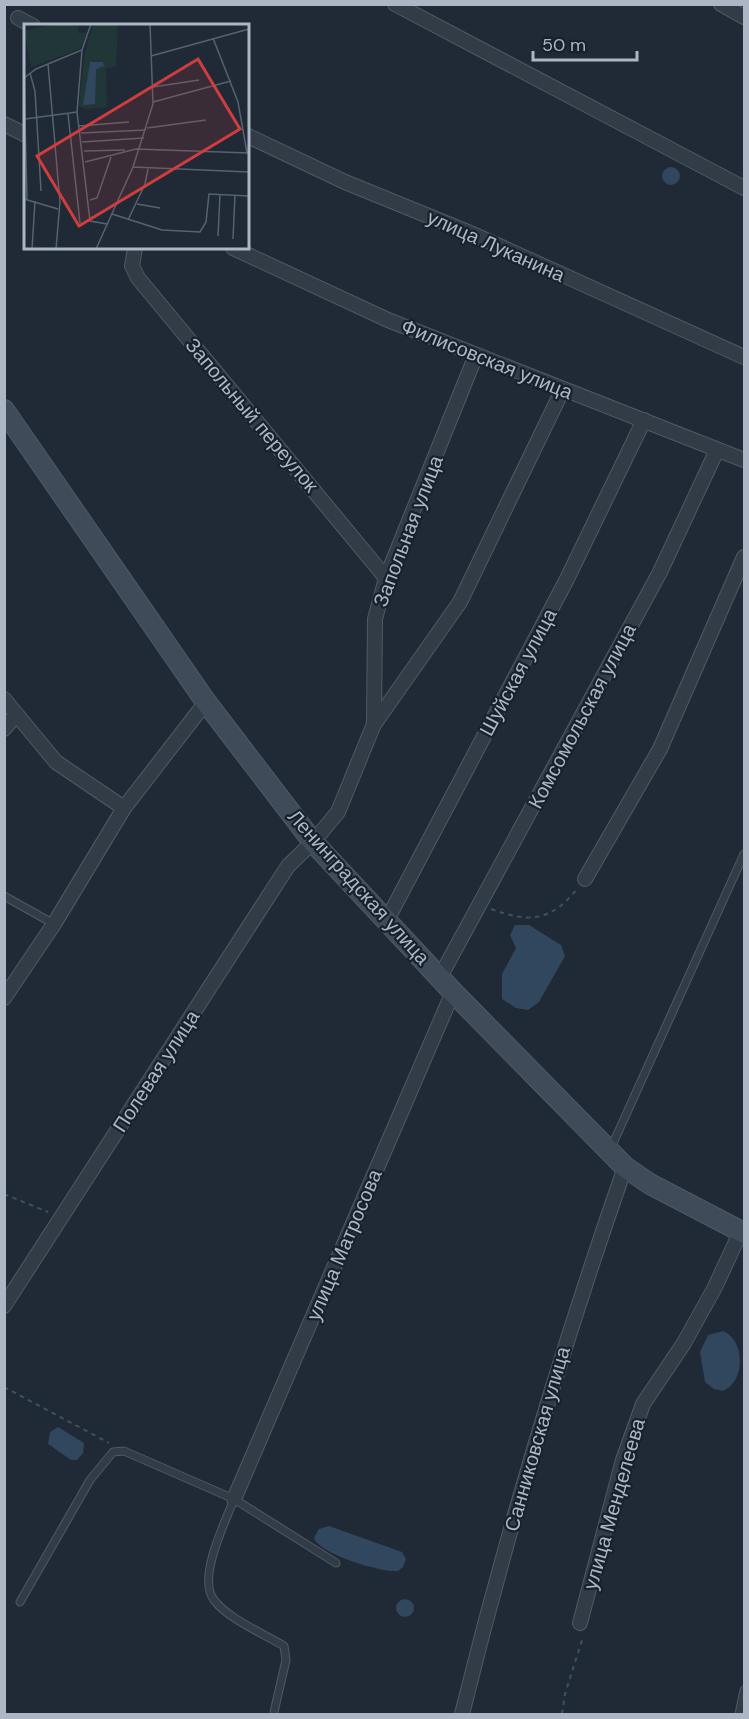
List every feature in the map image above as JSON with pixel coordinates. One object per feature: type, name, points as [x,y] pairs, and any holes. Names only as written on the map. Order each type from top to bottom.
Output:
[{"type":"street","points":[[395,4],[744,188]]},
{"type":"street","points":[[721,4],[744,17]]},
{"type":"street","points":[[18,18],[29,24]]},
{"type":"street","points":[[4,124],[24,134]]},
{"type":"street","name":"улица Луканина","points":[[249,136],[345,182],[475,235],[744,357]]},
{"type":"street","name":"Запольный переулок","points":[[135,249],[132,266],[138,278],[386,578]]},
{"type":"street","name":"Филисовская улица","points":[[235,249],[388,320],[744,460]]},
{"type":"street","name":"Запольная улица","points":[[313,842],[338,812],[374,724],[375,619],[386,578],[476,355]]},
{"type":"street","points":[[374,724],[460,602],[563,389]]},
{"type":"street","name":"Ленинградская улица","points":[[4,410],[206,702],[313,842],[446,985],[625,1167],[650,1184],[742,1232]]},
{"type":"street","name":"Шуйская улица","points":[[387,920],[567,579],[644,420]]},
{"type":"street","name":"Комсомольская улица","points":[[446,985],[479,906],[660,572],[717,450]]},
{"type":"street","points":[[585,879],[660,749],[744,556]]},
{"type":"street","points":[[4,699],[56,762],[124,808]]},
{"type":"street","points":[[4,998],[54,924],[124,808],[206,702]]},
{"type":"street","points":[[4,729],[16,715]]},
{"type":"street","name":"Полевая улица","points":[[4,1306],[288,866],[313,842]]},
{"type":"street","name":"улица Матросова","points":[[234,1498],[446,985]]},
{"type":"street","name":"Санниковская улица","points":[[462,1714],[490,1600],[571,1323],[625,1167]]},
{"type":"street","name":"улица Менделеева","points":[[580,1623],[623,1460],[643,1404],[684,1343],[742,1232]]},
{"type":"lane","points":[[609,1152],[744,854]]},
{"type":"lane","points":[[4,896],[54,924]]},
{"type":"lane","points":[[20,1602],[90,1480],[113,1452],[124,1451],[234,1498],[336,1563]]},
{"type":"lane","points":[[234,1498],[209,1570],[210,1594],[224,1610],[284,1646],[286,1660],[274,1712]]},
{"type":"lane","points":[[739,1714],[744,1690]]},
{"type":"path","points":[[479,906],[523,919],[541,917],[562,905],[585,879]]},
{"type":"path","points":[[4,1194],[61,1218]]},
{"type":"path","points":[[4,1387],[124,1451]]},
{"type":"path","points":[[562,1714],[565,1694],[584,1634],[580,1623]]},
{"type":"water","points":[[667,167],[675,167],[680,172],[678,183],[667,185],[662,180],[662,172]]},
{"type":"water","points":[[515,925],[529,925],[561,945],[565,956],[539,1002],[528,1010],[516,1008],[502,999],[502,974],[516,948],[510,935]]},
{"type":"water","points":[[723,1331],[736,1343],[740,1361],[736,1379],[723,1391],[714,1389],[705,1382],[700,1352],[708,1335]]},
{"type":"water","points":[[58,1427],[84,1443],[83,1453],[77,1460],[71,1460],[48,1444],[50,1432]]},
{"type":"water","points":[[329,1526],[402,1552],[406,1559],[403,1567],[398,1571],[379,1569],[327,1550],[314,1538],[319,1529]]},
{"type":"water","points":[[401,1599],[409,1599],[414,1604],[412,1615],[401,1617],[396,1612],[396,1604]]}]
